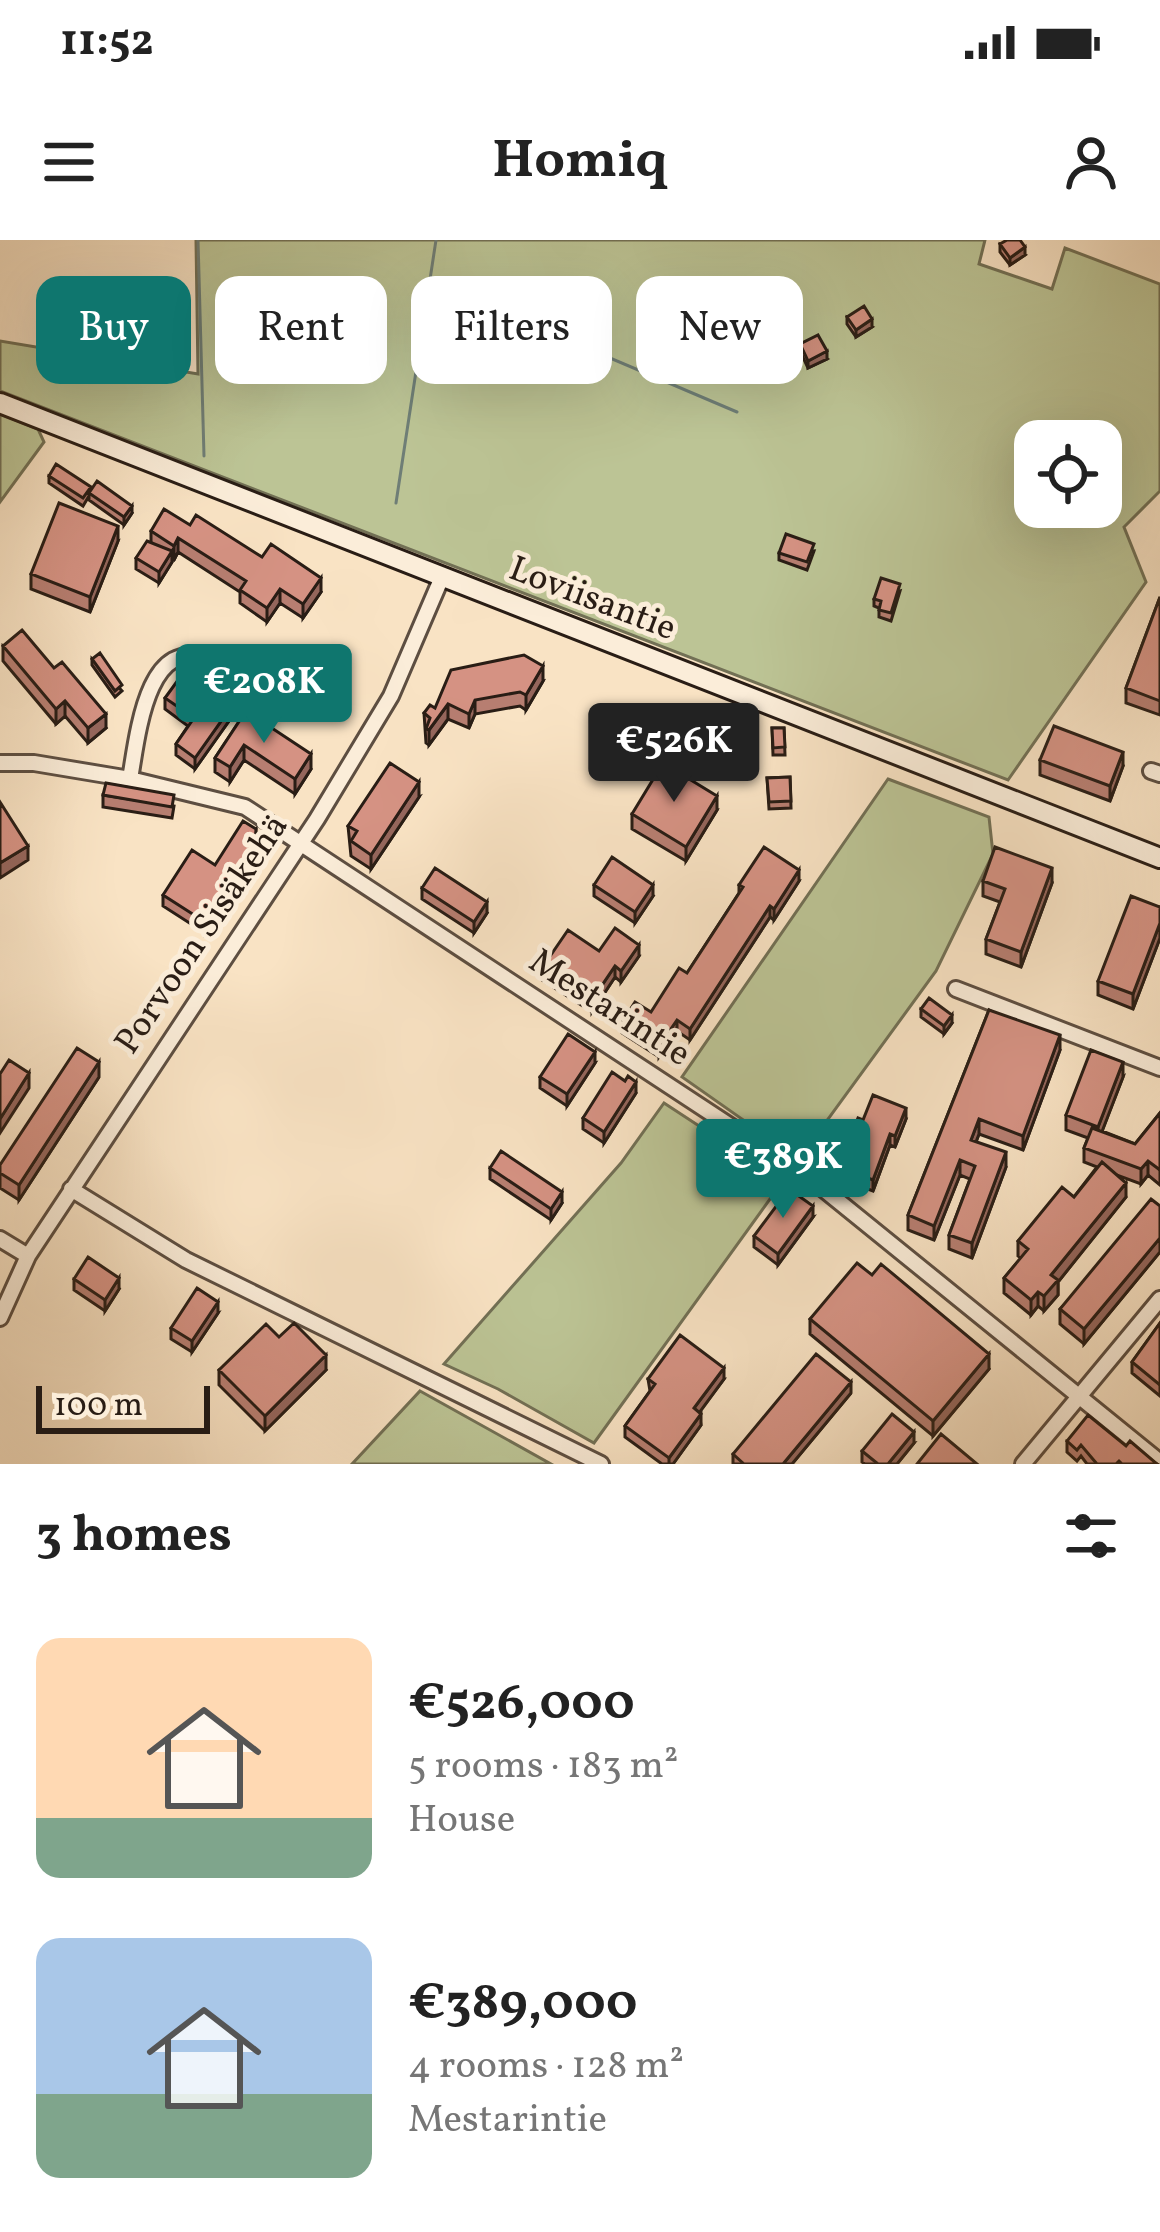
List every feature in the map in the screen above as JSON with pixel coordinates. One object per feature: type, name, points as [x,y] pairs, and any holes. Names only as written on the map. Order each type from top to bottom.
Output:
[{"type":"main road","name":"Loviisantie","points":[[0,404],[1160,858]]},
{"type":"street","name":"Porvoon Sisäkehä","points":[[0,1318],[28,1256],[391,696],[442,577]]},
{"type":"street","points":[[130,778],[151,688],[166,663],[179,656],[201,657],[246,688]]},
{"type":"street","name":"Mestarintie","points":[[0,763],[34,763],[130,778],[245,807],[811,1179],[1160,1462]]},
{"type":"street","points":[[956,989],[1160,1068]]},
{"type":"street","points":[[71,1189],[185,1260],[601,1464]]},
{"type":"street","points":[[0,1239],[28,1256]]},
{"type":"street","points":[[1023,1464],[1160,1299]]},
{"type":"green space","points":[[196,240],[985,240],[979,264],[1052,289],[1065,248],[1160,284],[1160,491],[1124,527],[1146,582],[1008,780],[0,391],[0,341],[36,347],[36,384],[191,384],[191,373],[198,374]]},
{"type":"green space","points":[[0,414],[38,429],[44,442],[0,502]]},
{"type":"green space","points":[[888,779],[989,817],[993,854],[936,971],[799,1159],[682,1077]]},
{"type":"green space","points":[[664,1103],[783,1181],[594,1443],[444,1364],[621,1163]]},
{"type":"green space","points":[[420,1391],[551,1464],[352,1464]]},
{"type":"building","points":[[1020,240],[1025,247],[1010,258],[1000,244]]},
{"type":"building","points":[[864,306],[872,319],[856,330],[847,317]]},
{"type":"building","points":[[818,335],[827,351],[808,361],[803,342]]},
{"type":"building","points":[[56,464],[91,487],[83,498],[49,476]]},
{"type":"building","points":[[97,481],[132,506],[124,517],[89,493]]},
{"type":"building","points":[[59,503],[118,526],[90,597],[31,574]]},
{"type":"building","points":[[164,509],[190,525],[196,515],[262,557],[271,544],[321,578],[303,604],[280,589],[267,608],[240,590],[246,581],[178,538],[174,546],[151,531]]},
{"type":"building","points":[[786,534],[814,544],[807,562],[779,553]]},
{"type":"building","points":[[147,541],[172,551],[159,572],[136,558]]},
{"type":"building","points":[[881,578],[900,584],[891,613],[879,610],[881,601],[874,599]]},
{"type":"building","points":[[1160,597],[1160,701],[1126,688]]},
{"type":"building","points":[[22,630],[54,668],[62,662],[106,714],[88,728],[65,701],[56,709],[3,646]]},
{"type":"building","points":[[100,653],[122,685],[115,691],[92,659]]},
{"type":"building","points":[[524,655],[543,666],[526,695],[475,700],[469,714],[448,704],[426,729],[430,718],[424,713],[430,705],[435,708],[451,670]]},
{"type":"building","points":[[194,658],[209,668],[203,677],[236,700],[195,758],[176,744],[194,718],[165,698]]},
{"type":"building","points":[[246,711],[311,754],[295,779],[244,745],[230,767],[215,758]]},
{"type":"building","points":[[1054,726],[1123,752],[1110,786],[1040,760]]},
{"type":"building","points":[[772,728],[784,728],[785,747],[773,748]]},
{"type":"building","points":[[390,763],[419,782],[371,855],[351,841],[357,831],[348,826]]},
{"type":"building","points":[[663,763],[717,796],[686,847],[632,814]]},
{"type":"building","points":[[790,777],[791,801],[769,802],[767,778]]},
{"type":"building","points":[[106,783],[174,795],[172,807],[103,795]]},
{"type":"building","points":[[0,802],[28,846],[0,863]]},
{"type":"building","points":[[243,821],[256,829],[255,843],[205,922],[163,895],[192,850],[215,865]]},
{"type":"building","points":[[764,847],[799,870],[690,1029],[677,1020],[659,1046],[622,1022],[635,1002],[651,1012],[679,968],[687,973]]},
{"type":"building","points":[[995,847],[1052,868],[1021,952],[986,939],[1005,889],[983,881]]},
{"type":"building","points":[[612,857],[653,885],[635,912],[594,885]]},
{"type":"building","points":[[435,868],[487,902],[474,922],[422,888]]},
{"type":"building","points":[[1131,896],[1160,907],[1160,923],[1133,994],[1098,981]]},
{"type":"building","points":[[615,928],[639,945],[621,971],[615,966],[592,1000],[542,968],[568,930],[599,951]]},
{"type":"building","points":[[929,998],[952,1015],[944,1026],[921,1009]]},
{"type":"building","points":[[989,1010],[1060,1035],[1023,1136],[979,1119],[971,1140],[1006,1152],[972,1243],[949,1235],[975,1166],[960,1160],[934,1226],[908,1215]]},
{"type":"building","points":[[568,1034],[595,1052],[567,1094],[540,1077]]},
{"type":"building","points":[[77,1048],[99,1062],[19,1185],[0,1173],[0,1165]]},
{"type":"building","points":[[1091,1050],[1123,1062],[1098,1127],[1066,1115]]},
{"type":"building","points":[[9,1060],[29,1073],[0,1119],[0,1074]]},
{"type":"building","points":[[612,1072],[636,1082],[604,1132],[583,1118]]},
{"type":"building","points":[[873,1095],[906,1108],[895,1136],[890,1134],[873,1180],[839,1167],[858,1118],[863,1120]]},
{"type":"building","points":[[1160,1113],[1160,1170],[1148,1161],[1141,1169],[1084,1148],[1092,1128],[1135,1144]]},
{"type":"building","points":[[501,1151],[562,1192],[551,1209],[490,1168]]},
{"type":"building","points":[[1102,1162],[1126,1183],[1051,1275],[1058,1280],[1044,1296],[1038,1292],[1031,1300],[1004,1278],[1028,1249],[1018,1241],[1062,1187],[1074,1197]]},
{"type":"building","points":[[789,1189],[813,1206],[778,1254],[754,1236]]},
{"type":"building","points":[[1151,1199],[1160,1206],[1160,1238],[1084,1329],[1060,1309]]},
{"type":"building","points":[[88,1257],[119,1278],[105,1300],[74,1279]]},
{"type":"building","points":[[857,1263],[872,1275],[881,1264],[989,1354],[933,1421],[810,1319]]},
{"type":"building","points":[[197,1288],[218,1302],[192,1341],[171,1328]]},
{"type":"building","points":[[294,1323],[326,1355],[265,1416],[219,1370],[266,1324],[279,1337]]},
{"type":"building","points":[[1160,1323],[1160,1385],[1132,1362]]},
{"type":"building","points":[[680,1335],[724,1368],[694,1408],[701,1414],[669,1458],[625,1426],[655,1384],[648,1379]]},
{"type":"building","points":[[816,1354],[851,1382],[783,1464],[744,1464],[733,1454]]},
{"type":"building","points":[[892,1414],[914,1432],[888,1464],[878,1464],[862,1451]]},
{"type":"building","points":[[1088,1415],[1157,1464],[1097,1464],[1081,1445],[1077,1450],[1067,1441]]},
{"type":"building","points":[[941,1434],[977,1464],[917,1464]]},
{"type":"waterway","points":[[198,240],[204,456]]},
{"type":"waterway","points":[[396,503],[436,240]]},
{"type":"waterway","points":[[612,359],[737,412]]}]
